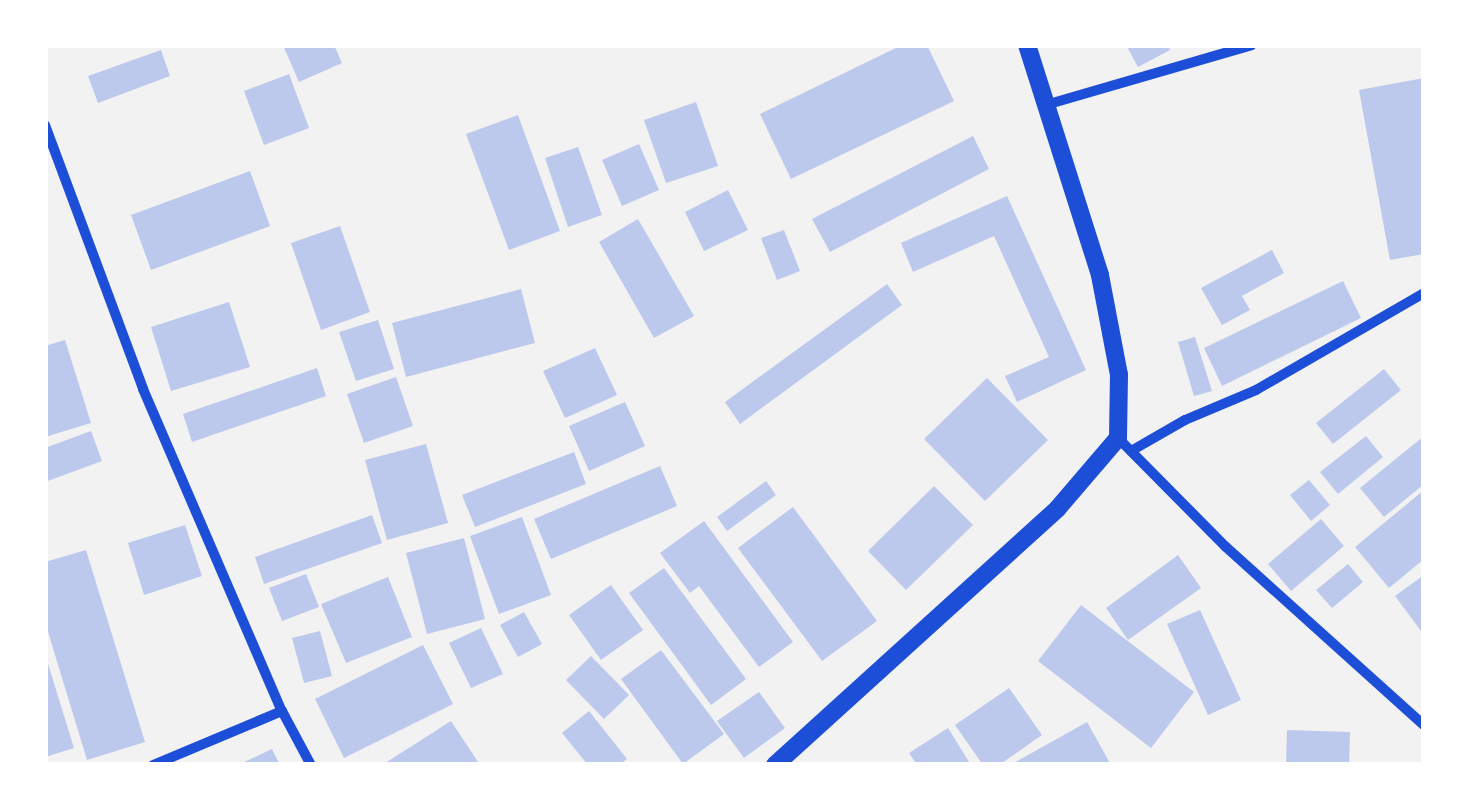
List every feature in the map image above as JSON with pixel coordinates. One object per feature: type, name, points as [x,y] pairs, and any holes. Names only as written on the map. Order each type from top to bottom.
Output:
[{"type":"street","points":[[1027,45],[1049,104],[1100,275],[1120,374],[1124,444],[1226,547],[1424,725]]},
{"type":"street","points":[[1049,104],[1252,45]]},
{"type":"street","points":[[45,124],[142,388],[282,711],[311,765]]},
{"type":"street","points":[[776,765],[1124,444],[1256,390],[1424,293]]},
{"type":"street","points":[[153,765],[282,711]]},
{"type":"building","points":[[283,45],[334,45],[342,63],[299,82]]},
{"type":"building","points":[[902,45],[927,45],[954,101],[791,179],[760,114]]},
{"type":"building","points":[[1126,45],[1168,45],[1170,50],[1138,67]]},
{"type":"building","points":[[161,50],[170,76],[98,103],[88,76]]},
{"type":"building","points":[[289,74],[309,128],[264,145],[244,91]]},
{"type":"building","points":[[1424,78],[1424,254],[1390,260],[1359,90]]},
{"type":"building","points":[[696,102],[718,166],[666,183],[644,120]]},
{"type":"building","points":[[518,115],[560,231],[509,250],[466,134]]},
{"type":"building","points":[[973,136],[989,169],[830,252],[812,219]]},
{"type":"building","points":[[639,144],[659,190],[622,206],[602,160]]},
{"type":"building","points":[[578,147],[602,215],[568,227],[545,158]]},
{"type":"building","points":[[250,171],[270,226],[151,270],[131,215]]},
{"type":"building","points":[[728,190],[748,230],[704,251],[685,212]]},
{"type":"building","points":[[1007,196],[1086,370],[1017,402],[1005,376],[1049,357],[994,236],[913,272],[901,243]]},
{"type":"building","points":[[638,219],[694,316],[654,338],[599,242]]},
{"type":"building","points":[[340,226],[370,312],[321,330],[291,243]]},
{"type":"building","points":[[784,230],[800,271],[777,280],[761,238]]},
{"type":"building","points":[[1272,250],[1284,273],[1242,296],[1250,310],[1222,325],[1201,288]]},
{"type":"building","points":[[1343,281],[1361,318],[1222,386],[1204,348]]},
{"type":"building","points":[[887,284],[902,305],[740,424],[725,402]]},
{"type":"building","points":[[521,289],[535,343],[406,377],[392,323]]},
{"type":"building","points":[[229,302],[250,367],[171,391],[151,327]]},
{"type":"building","points":[[378,320],[394,369],[356,381],[339,332]]},
{"type":"building","points":[[1195,337],[1212,391],[1194,396],[1178,342]]},
{"type":"building","points":[[65,340],[91,423],[45,437],[45,346]]},
{"type":"building","points":[[595,348],[617,395],[565,418],[543,371]]},
{"type":"building","points":[[317,368],[326,396],[192,442],[183,414]]},
{"type":"building","points":[[1384,369],[1401,390],[1333,444],[1316,423]]},
{"type":"building","points":[[396,377],[413,426],[364,443],[347,394]]},
{"type":"building","points":[[987,378],[1048,440],[985,501],[924,439]]},
{"type":"building","points":[[625,402],[645,446],[589,471],[569,426]]},
{"type":"building","points":[[91,431],[102,461],[45,482],[45,448]]},
{"type":"building","points":[[1366,436],[1383,457],[1338,494],[1320,472]]},
{"type":"building","points":[[1424,436],[1424,484],[1384,517],[1360,488]]},
{"type":"building","points":[[426,444],[448,523],[387,540],[365,460]]},
{"type":"building","points":[[574,452],[586,484],[475,527],[462,495]]},
{"type":"building","points":[[660,466],[677,506],[551,559],[534,519]]},
{"type":"building","points":[[1309,480],[1330,505],[1311,521],[1290,495]]},
{"type":"building","points":[[766,481],[776,495],[727,531],[717,517]]},
{"type":"building","points":[[934,486],[973,525],[906,590],[868,551]]},
{"type":"building","points":[[1424,490],[1424,559],[1389,588],[1355,547]]},
{"type":"building","points":[[793,507],[877,621],[822,661],[738,548]]},
{"type":"building","points":[[372,515],[382,543],[264,584],[255,557]]},
{"type":"building","points":[[522,517],[551,595],[499,614],[470,536]]},
{"type":"building","points":[[1321,519],[1344,546],[1291,591],[1268,564]]},
{"type":"building","points":[[704,521],[793,642],[759,667],[699,586],[690,593],[660,553]]},
{"type":"building","points":[[185,525],[202,576],[144,595],[128,543]]},
{"type":"building","points":[[464,538],[485,619],[427,634],[406,553]]},
{"type":"building","points":[[86,550],[145,742],[87,760],[45,622],[45,562]]},
{"type":"building","points":[[1178,555],[1201,588],[1128,640],[1106,608]]},
{"type":"building","points":[[1348,564],[1363,582],[1332,608],[1316,590]]},
{"type":"building","points":[[664,568],[746,679],[711,705],[629,593]]},
{"type":"building","points":[[306,574],[319,607],[282,621],[269,588]]},
{"type":"building","points":[[1424,575],[1424,635],[1395,596]]},
{"type":"building","points":[[388,577],[412,637],[346,663],[321,604]]},
{"type":"building","points":[[611,585],[643,630],[601,660],[569,615]]},
{"type":"building","points":[[1081,605],[1194,692],[1151,748],[1038,661]]},
{"type":"building","points":[[1200,610],[1241,700],[1208,715],[1167,624]]},
{"type":"building","points":[[524,612],[542,644],[518,657],[500,625]]},
{"type":"building","points":[[481,628],[503,674],[471,688],[449,643]]},
{"type":"building","points":[[320,631],[332,676],[304,683],[292,638]]},
{"type":"building","points":[[423,645],[453,704],[344,758],[315,699]]},
{"type":"building","points":[[661,650],[724,734],[683,764],[621,679]]},
{"type":"building","points":[[45,654],[74,748],[45,757]]},
{"type":"building","points":[[591,656],[629,695],[604,719],[566,680]]},
{"type":"building","points":[[1009,688],[1042,735],[999,765],[983,765],[955,725]]},
{"type":"building","points":[[759,692],[785,728],[744,758],[717,721]]},
{"type":"building","points":[[589,711],[627,759],[619,765],[588,765],[562,733]]},
{"type":"building","points":[[451,721],[480,765],[382,765]]},
{"type":"building","points":[[1087,722],[1111,765],[1010,765]]},
{"type":"building","points":[[948,728],[971,765],[917,765],[909,753]]},
{"type":"building","points":[[1287,730],[1350,732],[1349,765],[1286,765]]},
{"type":"building","points":[[272,749],[280,765],[238,765]]}]
